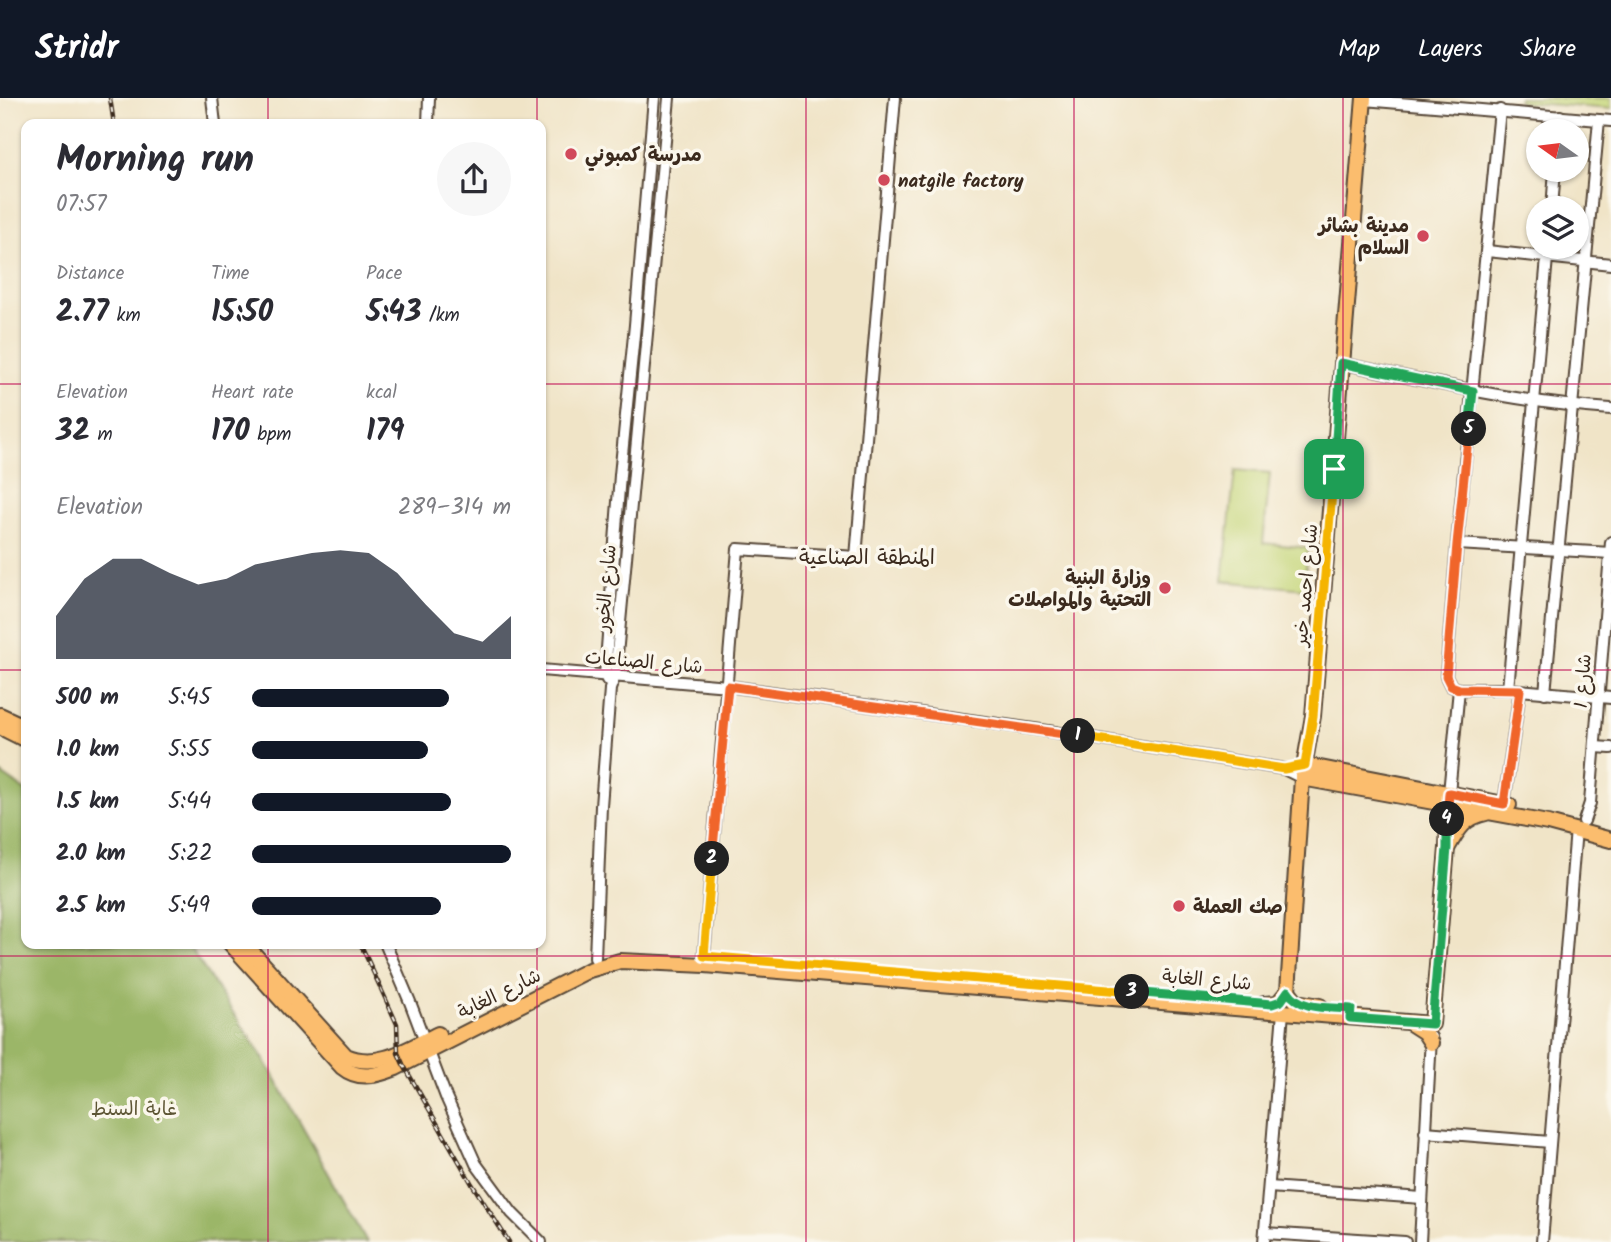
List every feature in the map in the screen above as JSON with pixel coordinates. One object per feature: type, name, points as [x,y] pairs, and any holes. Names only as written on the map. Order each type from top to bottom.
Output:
[{"type":"main road","name":"شارع احمد خير","points":[[1288,991],[1303,771],[1313,716],[1364,99]]},
{"type":"main road","points":[[0,715],[21,725]]},
{"type":"main road","points":[[0,727],[21,738]]},
{"type":"main road","points":[[1303,771],[1448,798],[1504,804],[1580,825],[1611,840]]},
{"type":"main road","points":[[1448,798],[1490,812],[1611,830]]},
{"type":"main road","points":[[1432,1019],[1447,848],[1448,798]]},
{"type":"main road","points":[[1447,848],[1468,819],[1490,812]]},
{"type":"main road","name":"شارع الغابة","points":[[235,949],[346,1071],[364,1076],[384,1072],[426,1045],[595,958],[622,953],[704,956],[1266,1004],[1281,1001],[1288,991],[1294,1000],[1301,1004],[1351,1014],[1408,1022],[1432,1019]]},
{"type":"main road","name":"شارع الغابة","points":[[249,949],[346,1056],[361,1061],[374,1061],[426,1045],[589,970],[620,961],[705,965],[1283,1012],[1432,1019]]},
{"type":"main road","points":[[1408,1022],[1424,1032],[1431,1043]]},
{"type":"street","points":[[212,98],[214,119]]},
{"type":"street","points":[[428,119],[429,98]]},
{"type":"street","points":[[610,676],[620,475],[654,98]]},
{"type":"street","points":[[646,186],[661,187],[668,98]]},
{"type":"street","points":[[704,956],[738,549],[856,557],[895,98]]},
{"type":"street","points":[[1364,99],[1611,121]]},
{"type":"street","points":[[1500,110],[1446,676],[1451,686],[1459,689],[1508,689],[1611,698]]},
{"type":"street","points":[[1545,692],[1599,120]]},
{"type":"street","name":"شارع الخور","points":[[595,958],[610,676],[634,476],[661,187]]},
{"type":"street","points":[[1487,251],[1526,252]]},
{"type":"street","points":[[1508,689],[1547,259]]},
{"type":"street","points":[[1578,259],[1611,264]]},
{"type":"street","points":[[1341,363],[1535,402],[1611,409]]},
{"type":"street","points":[[620,475],[634,476]]},
{"type":"street","points":[[1457,544],[1560,550],[1611,549]]},
{"type":"street","name":"شارع 1","points":[[1542,1242],[1580,825],[1590,803],[1611,549]]},
{"type":"street","name":"شارع الصناعات","points":[[546,670],[728,686],[1048,731],[1303,771]]},
{"type":"street","points":[[1448,798],[1459,689]]},
{"type":"street","points":[[1504,804],[1520,690]]},
{"type":"street","points":[[1595,747],[1611,748]]},
{"type":"street","points":[[387,949],[446,1097],[476,1164],[512,1213],[541,1242]]},
{"type":"street","points":[[1283,1012],[1264,1237],[1405,1242]]},
{"type":"street","points":[[1420,1242],[1432,1019]]},
{"type":"street","points":[[1425,1132],[1550,1142]]},
{"type":"street","points":[[1269,1187],[1422,1198]]},
{"type":"green space","points":[[1519,98],[1611,98],[1611,109],[1518,102]]},
{"type":"green space","points":[[1235,470],[1270,473],[1263,543],[1308,548],[1304,589],[1223,581]]},
{"type":"green space","name":"غابة السنط","points":[[0,773],[21,788],[21,949],[191,949],[267,1064],[367,1242],[0,1242]]},
{"type":"railway","points":[[110,98],[113,119]]},
{"type":"railway","points":[[363,949],[397,1024],[398,1053],[403,1064],[472,1184],[509,1242]]},
{"type":"place","name":"مدرسة كمبوني","points":[[571,154]]},
{"type":"place","name":"natgile factory","points":[[884,180]]},
{"type":"place","name":"مدينة بشائر السلام","points":[[1423,236]]},
{"type":"place","name":"وزارة البنية التحتية والمواصلات","points":[[1165,588]]},
{"type":"place","name":"صك العملة","points":[[1179,906]]},
{"type":"district","name":"المنطقة الصناعية","points":[[867,557]]},
{"type":"route","points":[[1341,363],[1473,391],[1446,676],[1451,686],[1459,689],[1520,690],[1504,804],[1449,793],[1432,1024],[1350,1018],[1351,1009],[1301,1004],[1294,1000],[1288,991],[1278,1003],[1266,1004],[704,956],[728,686],[1048,731],[1284,769],[1305,765],[1313,716],[1334,469],[1341,363]]}]
